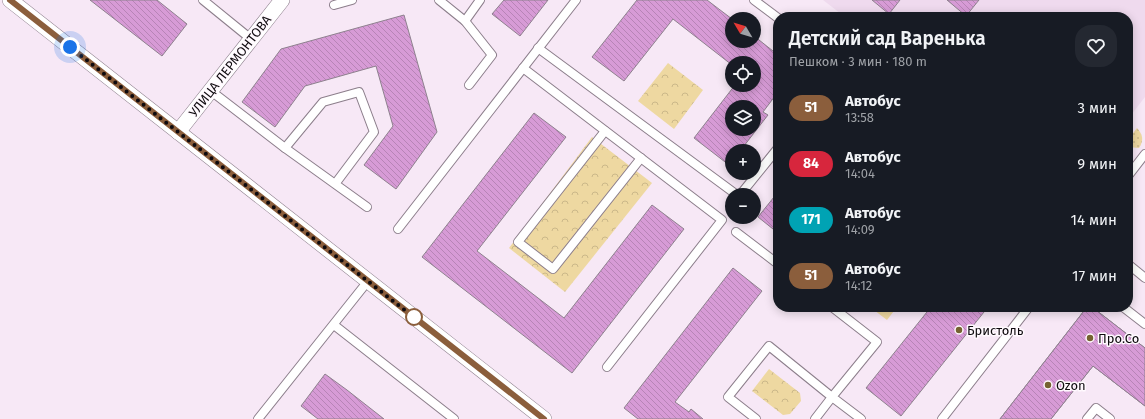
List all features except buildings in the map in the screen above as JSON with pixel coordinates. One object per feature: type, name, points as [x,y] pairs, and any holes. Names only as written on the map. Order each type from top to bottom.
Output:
[{"type":"street","points":[[10,0],[544,419]]},
{"type":"street","name":"УЛИЦА ЛЕРМОНТОВА","points":[[178,132],[282,0]]},
{"type":"lane","points":[[202,0],[251,39]]},
{"type":"lane","points":[[334,5],[352,0]]},
{"type":"lane","points":[[439,0],[465,21],[492,55],[469,85]]},
{"type":"lane","points":[[465,21],[480,0]]},
{"type":"lane","points":[[398,228],[576,0]]},
{"type":"lane","points":[[754,0],[773,14]]},
{"type":"lane","points":[[538,48],[728,188]]},
{"type":"lane","points":[[523,68],[722,220],[607,366]]},
{"type":"lane","points":[[211,91],[286,148],[368,207]]},
{"type":"lane","points":[[286,148],[323,102],[359,92],[374,132],[335,184]]},
{"type":"lane","points":[[605,131],[518,242],[553,269],[641,158]]},
{"type":"lane","points":[[746,188],[773,154]]},
{"type":"lane","points":[[1133,170],[1145,154]]},
{"type":"lane","points":[[736,232],[773,260]]},
{"type":"lane","points":[[1133,268],[1145,278]]},
{"type":"lane","points":[[258,419],[368,281]]},
{"type":"lane","points":[[814,419],[877,342],[838,312]]},
{"type":"lane","points":[[942,419],[1025,312]]},
{"type":"lane","points":[[1129,312],[1145,324]]},
{"type":"lane","points":[[334,325],[454,419]]},
{"type":"lane","points":[[756,419],[728,397],[769,346],[861,419]]},
{"type":"lane","points":[[1087,419],[1096,408],[1110,419]]},
{"type":"shaded area","points":[[823,0],[1145,0],[1145,97],[1133,113],[1133,12],[839,12]]},
{"type":"green space","points":[[668,63],[703,90],[674,129],[638,101]]},
{"type":"green space","points":[[1137,128],[1141,133],[1142,140],[1139,148],[1133,147],[1133,133]]},
{"type":"green space","points":[[592,137],[652,183],[565,292],[509,248]]},
{"type":"green space","points":[[877,312],[893,312],[887,320]]},
{"type":"green space","points":[[769,369],[800,393],[801,401],[790,414],[783,415],[752,391]]},
{"type":"bus line","name":"51","points":[[10,0],[544,419]]},
{"type":"place","name":"Бристоль","points":[[959,330]]},
{"type":"place","name":"Про.Со","points":[[1090,338]]},
{"type":"place","name":"Ozon","points":[[1048,385]]},
{"type":"route","points":[[70,47],[416,319],[414,317]]}]
